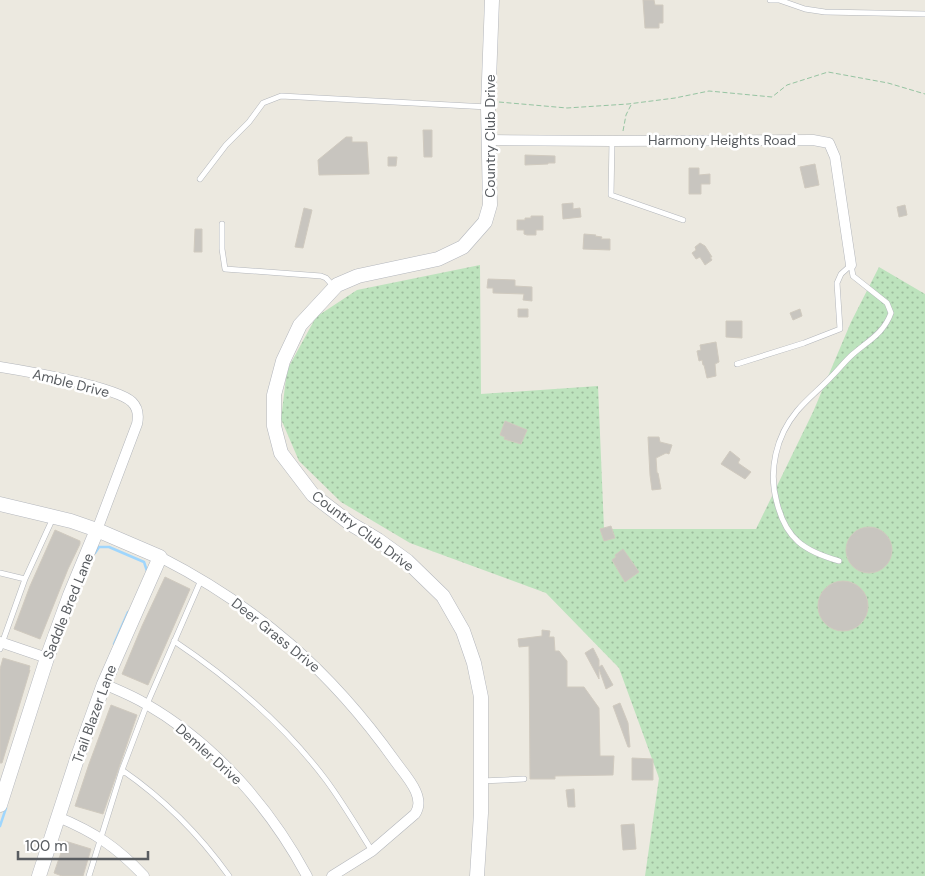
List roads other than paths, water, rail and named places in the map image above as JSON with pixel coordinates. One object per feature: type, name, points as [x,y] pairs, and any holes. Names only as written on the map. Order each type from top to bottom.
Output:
[{"type":"street","name":"Country Club Drive","points":[[477,876],[481,813],[480,697],[474,663],[463,631],[443,596],[407,561],[378,540],[351,524],[313,495],[281,454],[274,426],[274,395],[283,361],[300,325],[337,285],[358,276],[438,259],[462,248],[485,222],[490,205],[488,105],[492,0]]},
{"type":"street","name":"Harmony Heights Road","points":[[489,140],[812,140],[829,143],[835,157],[851,265]]},
{"type":"street","name":"Amble Drive","points":[[0,367],[69,381],[111,392],[128,399],[136,409]]},
{"type":"street","name":"Saddle Bred Lane","points":[[0,805],[3,784],[47,658],[70,595],[98,530],[136,424],[138,416],[136,409]]},
{"type":"street","name":"Deer Grass Drive","points":[[0,504],[54,516],[98,530],[160,557],[201,579],[244,607],[280,634],[323,673],[370,726],[412,785],[419,799],[417,811],[372,851],[332,876]]},
{"type":"street","name":"Trail Blazer Lane","points":[[39,876],[78,756],[104,684],[160,557]]},
{"type":"street","points":[[1,644],[47,658]]},
{"type":"street","name":"Demler Drive","points":[[104,684],[147,704],[199,741],[232,771],[280,832],[307,876]]},
{"type":"street","points":[[58,816],[101,837],[144,876]]},
{"type":"lane","points":[[770,0],[779,0],[805,9],[825,12],[925,14]]},
{"type":"lane","points":[[200,179],[226,145],[249,122],[263,103],[281,96],[488,105]]},
{"type":"lane","points":[[612,141],[611,195],[682,220]]},
{"type":"lane","points":[[222,224],[222,249],[226,268],[321,276],[326,278],[334,288]]},
{"type":"lane","points":[[737,364],[804,343],[840,329],[838,283],[841,274],[851,265]]},
{"type":"lane","points":[[839,561],[828,558],[794,539],[785,528],[779,514],[772,482],[779,442],[797,411],[853,354],[877,335],[888,322],[891,313],[887,302],[853,276],[851,265]]},
{"type":"lane","points":[[1,644],[25,580],[54,516]]},
{"type":"lane","points":[[0,573],[25,580]]},
{"type":"lane","points":[[89,876],[122,770],[147,704],[201,579]]},
{"type":"lane","points":[[174,641],[206,662],[242,691],[292,740],[326,780],[372,851]]},
{"type":"lane","points":[[122,770],[143,784],[182,819],[229,876]]},
{"type":"lane","points":[[481,781],[524,779]]},
{"type":"waterway","points":[[95,553],[99,547],[109,547],[144,562],[147,571]]},
{"type":"waterway","points":[[114,644],[128,612]]},
{"type":"waterway","points":[[0,826],[6,808]]}]
